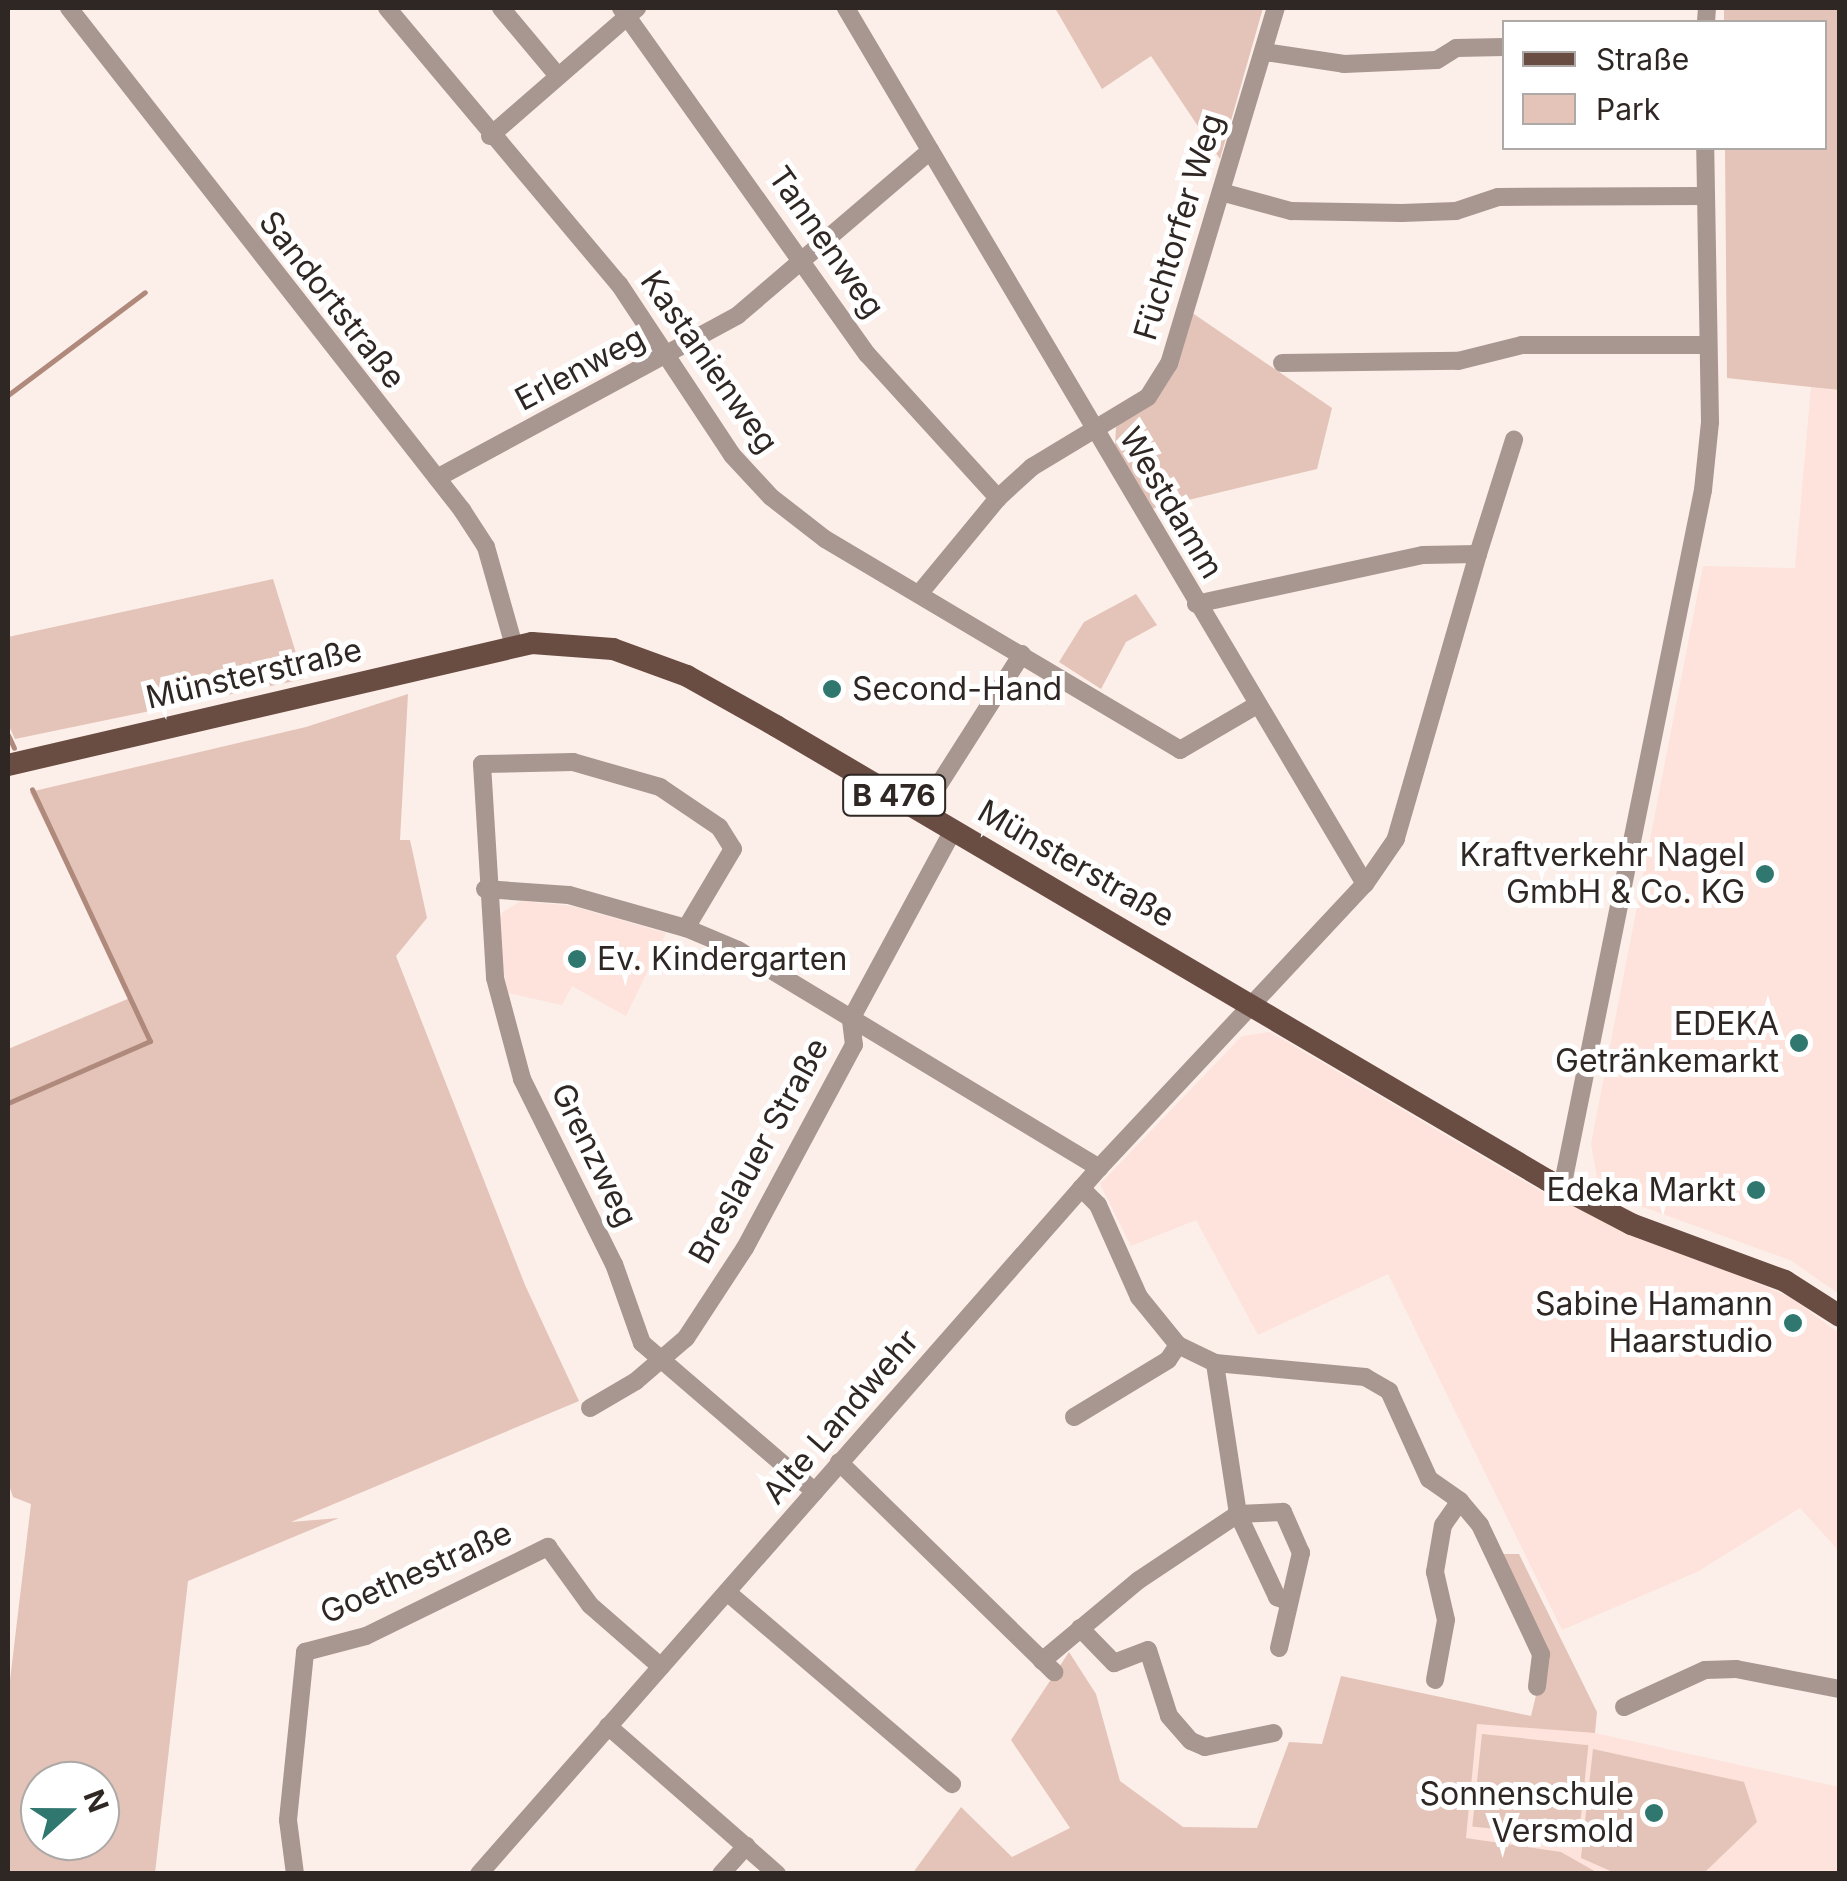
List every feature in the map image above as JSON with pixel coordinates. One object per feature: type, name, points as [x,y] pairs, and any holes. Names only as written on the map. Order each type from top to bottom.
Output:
[{"type":"main road","name":"Münsterstraße","points":[[8,764],[514,646],[570,641],[662,665],[953,830],[1562,1188],[1631,1224],[1784,1280],[1840,1316]]},
{"type":"street","name":"Sandortstraße","points":[[68,8],[437,478],[486,547],[514,646]]},
{"type":"street","name":"Kastanienweg","points":[[387,8],[490,136],[618,284],[732,455],[771,497],[825,539],[1180,750],[1257,705]]},
{"type":"street","points":[[501,8],[558,76]]},
{"type":"street","name":"Westdamm","points":[[846,8],[1092,430],[1366,884]]},
{"type":"street","name":"Füchtorfer Weg","points":[[919,594],[998,498],[1032,467],[1148,396],[1169,364],[1276,8]]},
{"type":"street","points":[[490,136],[628,10]]},
{"type":"street","name":"Tannenweg","points":[[628,10],[867,354],[998,498]]},
{"type":"street","points":[[1265,52],[1344,64],[1437,60],[1456,48],[1502,48]]},
{"type":"street","points":[[1562,1188],[1703,490],[1708,345],[1705,150]]},
{"type":"street","name":"Erlenweg","points":[[437,478],[669,356],[738,314],[930,151]]},
{"type":"street","points":[[1221,192],[1291,212],[1402,214],[1456,211],[1498,197],[1704,196]]},
{"type":"street","points":[[1282,364],[1458,361],[1522,345],[1708,345]]},
{"type":"street","points":[[1254,1006],[1366,884],[1396,839],[1514,440]]},
{"type":"street","points":[[1196,604],[1423,555],[1478,554]]},
{"type":"street","points":[[922,812],[1022,654]]},
{"type":"street","name":"Grenzweg","points":[[686,928],[732,848],[718,827],[660,787],[573,762],[482,764],[485,888],[495,978],[522,1079],[614,1264],[642,1343],[660,1361],[681,1371],[815,1492]]},
{"type":"street","name":"Breslauer Straße","points":[[590,1408],[660,1361],[686,1338],[746,1248],[854,1045],[851,1019],[953,830]]},
{"type":"street","points":[[485,888],[568,894],[686,928],[738,950],[1098,1168]]},
{"type":"street","name":"Alte Landwehr","points":[[478,1874],[1080,1188],[1254,1006]]},
{"type":"street","points":[[1080,1188],[1098,1205],[1139,1297],[1178,1345],[1214,1363],[1365,1377],[1389,1391],[1429,1479],[1460,1501],[1480,1526],[1541,1654],[1537,1687]]},
{"type":"street","points":[[1074,1418],[1168,1360],[1178,1345]]},
{"type":"street","points":[[1214,1363],[1238,1514],[1277,1597],[1289,1602]]},
{"type":"street","points":[[839,1462],[1048,1666],[1080,1628],[1139,1580],[1238,1514],[1282,1512],[1301,1553],[1279,1648]]},
{"type":"street","points":[[1435,1680],[1446,1620],[1436,1572],[1443,1526],[1460,1501]]},
{"type":"street","name":"Goethestraße","points":[[295,1874],[288,1820],[305,1652],[366,1636],[548,1547],[590,1605],[660,1667]]},
{"type":"street","points":[[727,1592],[952,1784]]},
{"type":"street","points":[[1080,1628],[1114,1663],[1148,1650],[1169,1716],[1191,1742],[1206,1747],[1274,1734]]},
{"type":"street","points":[[1624,1707],[1705,1670],[1736,1669],[1840,1688]]},
{"type":"street","points":[[608,1726],[777,1874]]},
{"type":"street","points":[[720,1874],[746,1846]]},
{"type":"shaded area","points":[[1811,387],[1840,391],[1839,1294],[1790,1260],[1618,1198],[1597,1178],[1591,1144],[1703,566],[1795,568]]},
{"type":"shaded area","name":"Ev. Kindergarten","points":[[521,901],[572,906],[666,933],[626,1016],[572,986],[562,1005],[508,993],[495,930],[503,912]]},
{"type":"shaded area","points":[[1270,1032],[1549,1196],[1790,1297],[1839,1333],[1839,1551],[1800,1508],[1697,1572],[1562,1630],[1388,1274],[1258,1335],[1196,1220],[1131,1246],[1100,1184],[1242,1036]]},
{"type":"shaded area","name":"Sonnenschule Versmold","points":[[1476,1723],[1595,1733],[1839,1787],[1839,1873],[1598,1873],[1561,1852],[1466,1838]]},
{"type":"green space","points":[[1055,8],[1263,8],[1220,159],[1151,56],[1102,89]]},
{"type":"green space","points":[[1724,8],[1839,8],[1839,390],[1727,378],[1725,150],[1827,150],[1827,20],[1724,20]]},
{"type":"green space","points":[[1188,310],[1332,408],[1317,469],[1151,509],[1115,446],[1116,427],[1162,390]]},
{"type":"green space","points":[[273,579],[304,679],[15,739],[8,724],[8,637]]},
{"type":"green space","points":[[1136,594],[1157,625],[1126,642],[1101,689],[1059,662],[1084,622]]},
{"type":"green space","points":[[408,694],[400,840],[410,840],[427,918],[396,956],[525,1285],[579,1401],[291,1522],[339,1518],[188,1581],[155,1873],[8,1873],[8,1697],[31,1504],[13,1497],[8,1482],[8,1049],[130,998],[30,792],[306,727]]},
{"type":"green space","points":[[1500,1554],[1519,1554],[1597,1712],[1595,1733],[1477,1724],[1466,1838],[1561,1852],[1598,1873],[912,1874],[961,1807],[1012,1857],[1070,1828],[1011,1740],[1069,1652],[1096,1694],[1120,1781],[1183,1827],[1257,1828],[1289,1742],[1322,1744],[1341,1676],[1531,1716],[1546,1654]]},
{"type":"green space","points":[[1482,1734],[1588,1745],[1579,1838],[1472,1826]]},
{"type":"green space","points":[[1593,1749],[1744,1782],[1757,1822],[1704,1873],[1615,1873],[1581,1858]]},
{"type":"waterway","points":[[8,395],[145,292]]},
{"type":"waterway","points":[[8,735],[14,748]]},
{"type":"waterway","points":[[8,1103],[150,1041],[32,789]]},
{"type":"place","name":"Second-Hand","points":[[832,689]]},
{"type":"place","name":"Kraftverkehr Nagel GmbH & Co. KG","points":[[1765,874]]},
{"type":"place","name":"Ev. Kindergarten","points":[[577,959]]},
{"type":"place","name":"EDEKA Getränkemarkt","points":[[1799,1043]]},
{"type":"place","name":"Edeka Markt","points":[[1756,1190]]},
{"type":"place","name":"Sabine Hamann Haarstudio","points":[[1793,1323]]},
{"type":"place","name":"Sonnenschule Versmold","points":[[1654,1813]]}]
